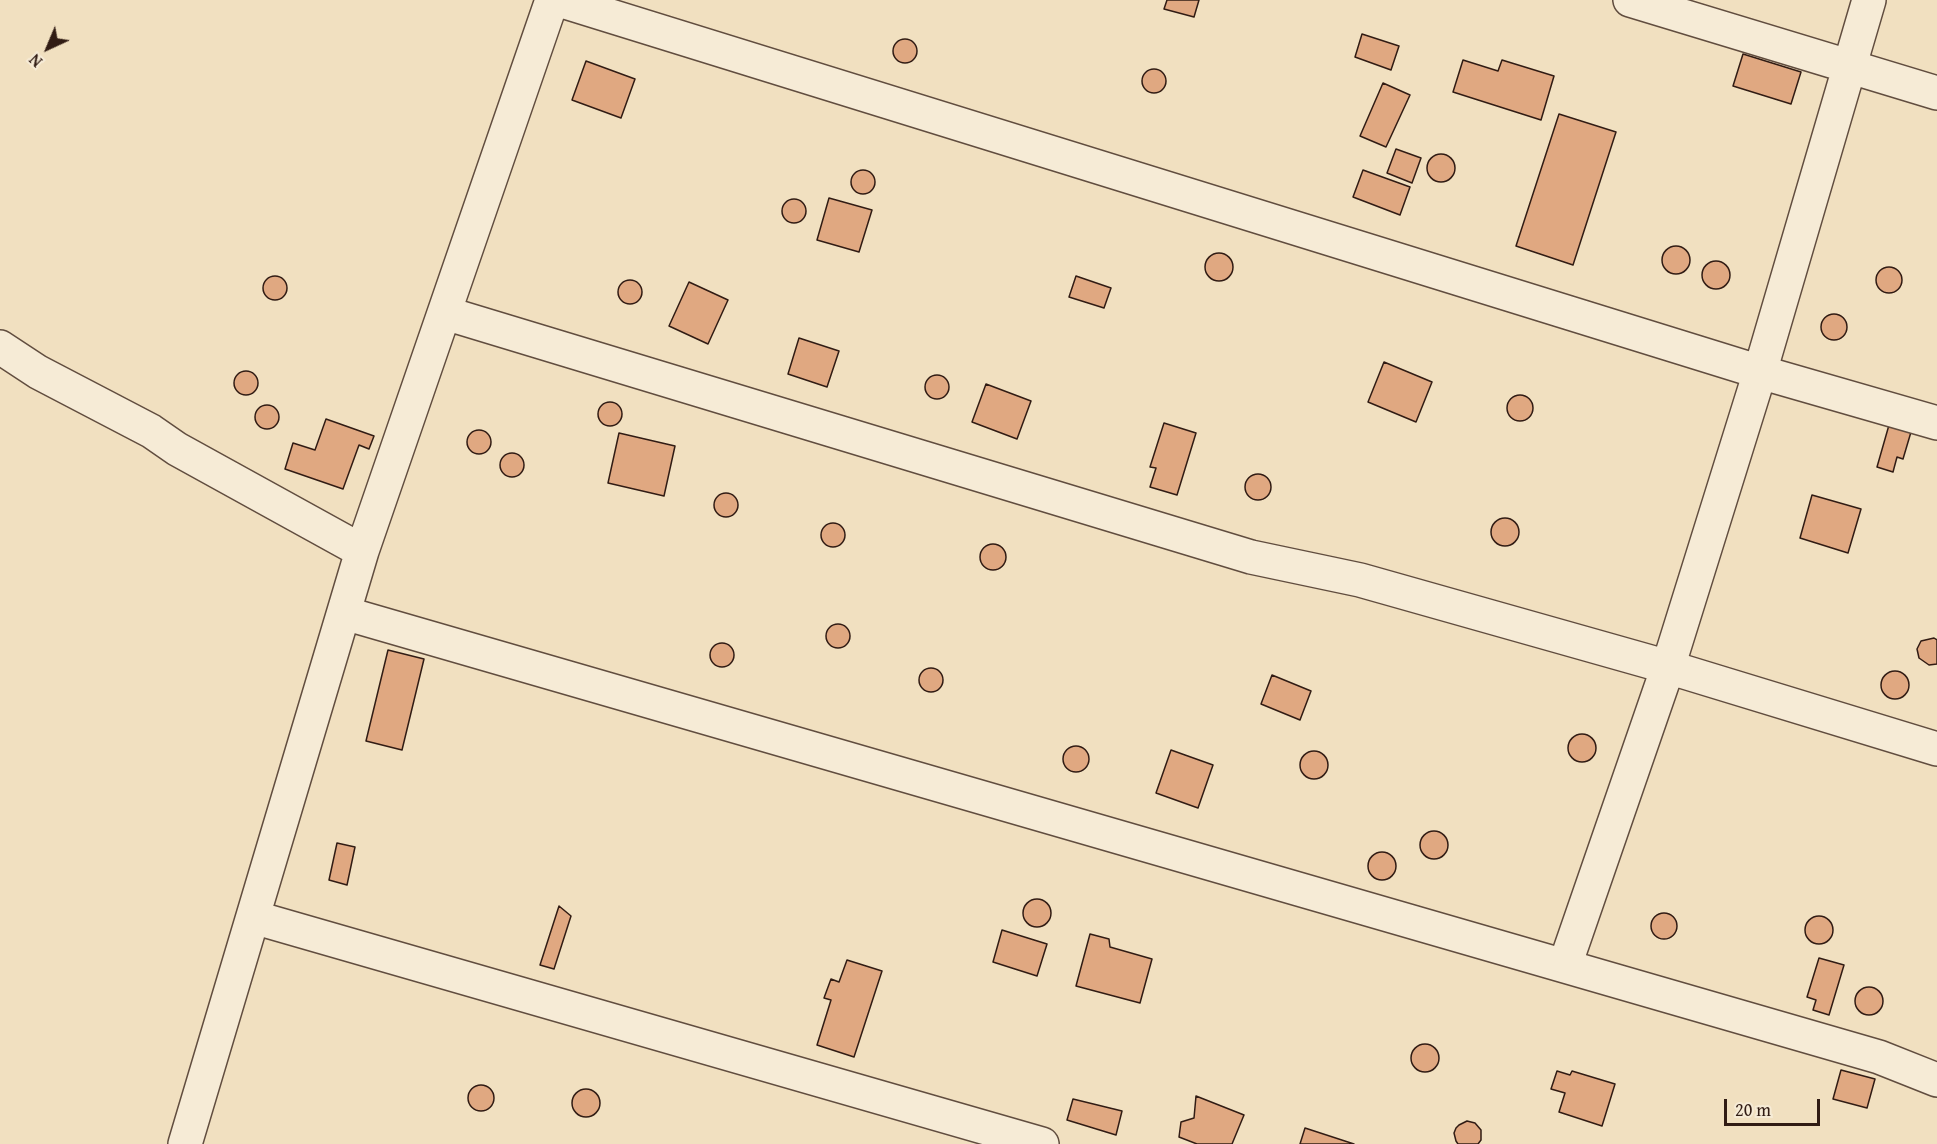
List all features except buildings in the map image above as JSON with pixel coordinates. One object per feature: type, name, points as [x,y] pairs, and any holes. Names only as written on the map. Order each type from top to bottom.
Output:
[{"type":"street","points":[[186,1144],[362,551],[552,0]]},
{"type":"street","points":[[559,0],[1760,372],[1937,423]]},
{"type":"street","points":[[1630,0],[1937,93]]},
{"type":"street","points":[[1565,965],[1668,667],[1760,372],[1869,0]]},
{"type":"street","points":[[445,314],[1251,557],[1360,580],[1668,667],[1937,749]]},
{"type":"street","points":[[0,347],[38,372],[152,431],[177,449],[362,551]]},
{"type":"street","points":[[344,613],[1565,965],[1879,1058],[1937,1080]]},
{"type":"street","points":[[253,917],[1042,1144]]}]
